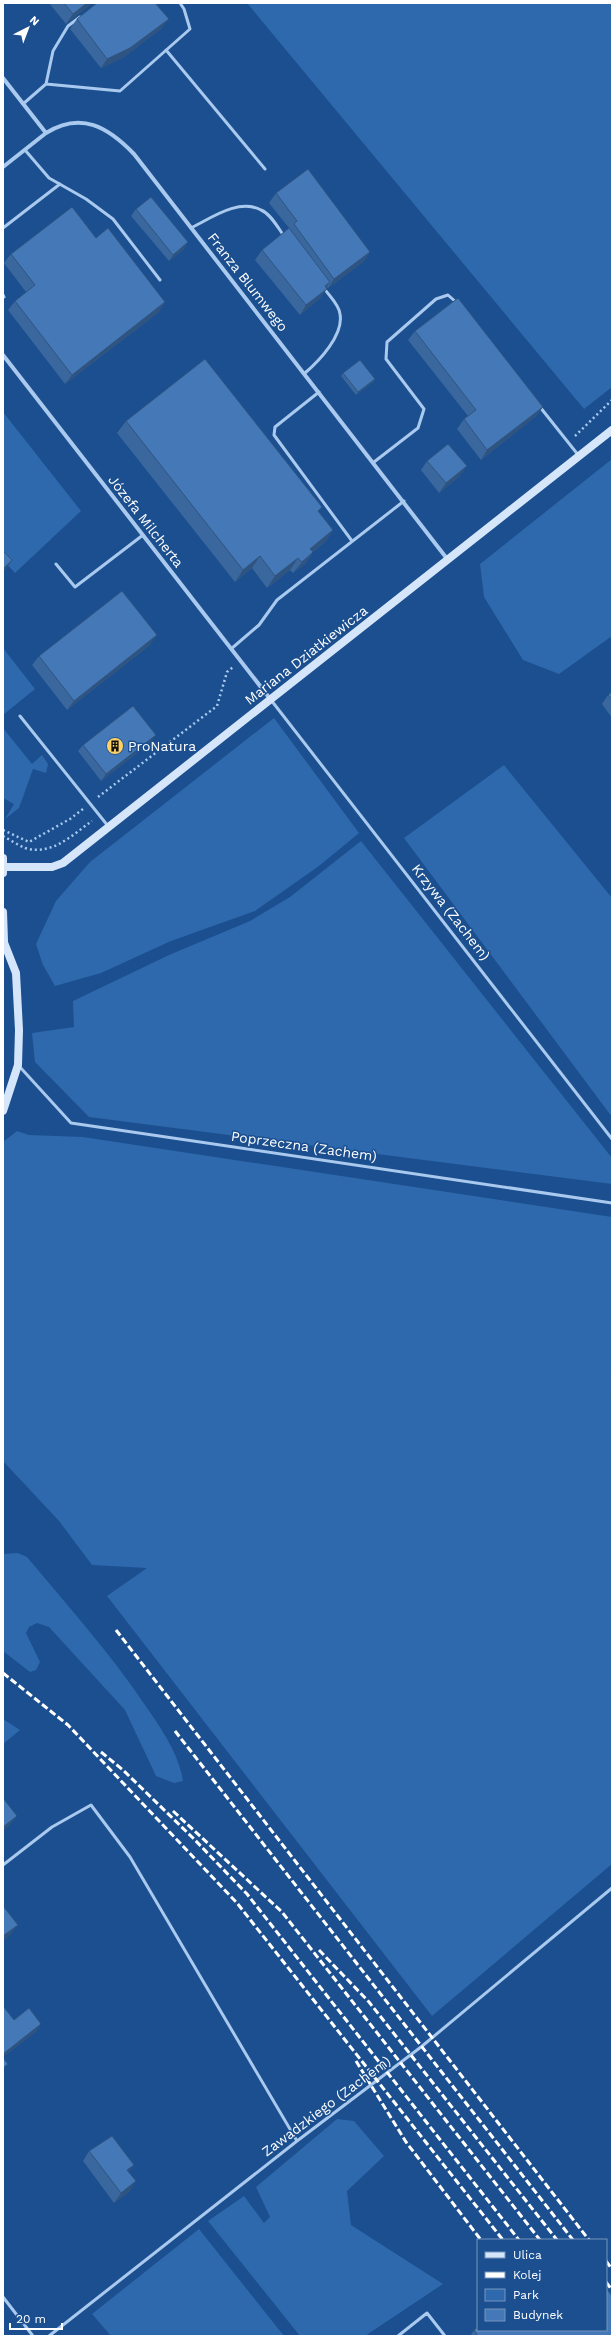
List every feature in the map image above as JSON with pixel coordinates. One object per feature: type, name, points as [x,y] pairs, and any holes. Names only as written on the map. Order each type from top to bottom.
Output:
[{"type":"street","points":[[3,78],[46,133]]},
{"type":"street","name":"Franza Blumwego","points":[[3,167],[46,133],[67,123],[80,122],[102,128],[111,133],[134,154],[320,392],[448,560]]},
{"type":"street","name":"Józefa Milcherta","points":[[3,355],[271,700]]},
{"type":"street","name":"Mariana Dziatkiewicza","points":[[4,870],[52,867],[63,863],[612,430]]},
{"type":"street","points":[[3,858],[4,870]]},
{"type":"street","points":[[3,912],[3,940],[16,973],[18,1065],[3,1111]]},
{"type":"lane","points":[[46,84],[120,91],[190,30],[184,9],[180,3]]},
{"type":"lane","points":[[23,104],[46,84],[53,51],[68,26],[86,12]]},
{"type":"lane","points":[[166,50],[265,170]]},
{"type":"lane","points":[[25,150],[49,178],[86,199],[113,219],[160,280]]},
{"type":"lane","points":[[3,228],[60,184]]},
{"type":"lane","points":[[191,228],[224,211],[248,205],[262,210],[286,238]]},
{"type":"lane","points":[[305,373],[325,355],[337,330],[341,315],[338,307],[319,282]]},
{"type":"lane","points":[[374,462],[418,428],[424,409],[386,359],[387,342],[436,299],[448,295],[460,306]]},
{"type":"lane","points":[[320,392],[275,427],[274,435],[352,542]]},
{"type":"lane","points":[[539,405],[579,456]]},
{"type":"lane","points":[[231,648],[259,626],[277,600],[404,501]]},
{"type":"lane","points":[[56,564],[75,587],[142,534]]},
{"type":"lane","name":"Krzywa (Zachem)","points":[[271,700],[612,1139]]},
{"type":"lane","points":[[20,716],[109,828]]},
{"type":"lane","name":"Poprzeczna (Zachem)","points":[[18,1065],[70,1123],[612,1203]]},
{"type":"lane","points":[[3,1865],[52,1827],[91,1805],[130,1857],[297,2141]]},
{"type":"lane","name":"Zawadzkiego (Zachem)","points":[[48,2336],[297,2141],[421,2047],[612,1888]]},
{"type":"lane","points":[[3,2297],[33,2336]]},
{"type":"lane","points":[[398,2336],[428,2313],[445,2336]]},
{"type":"path","points":[[568,443],[612,400]]},
{"type":"path","points":[[3,830],[28,842],[70,819],[217,706],[227,672],[241,661]]},
{"type":"path","points":[[3,836],[26,848],[49,848],[58,846],[98,816]]},
{"type":"green space","points":[[247,3],[612,3],[612,387],[584,409]]},
{"type":"green space","points":[[3,412],[81,511],[15,573],[3,560]]},
{"type":"green space","points":[[612,459],[612,636],[559,674],[523,660],[484,597],[480,564]]},
{"type":"green space","points":[[3,648],[35,689],[3,715]]},
{"type":"green space","points":[[274,718],[359,833],[319,866],[255,911],[171,941],[101,973],[55,986],[43,965],[36,944],[56,901],[90,862]]},
{"type":"green space","points":[[3,728],[32,764],[42,755],[48,764],[46,773],[33,769],[19,808],[5,819],[14,804],[3,798]]},
{"type":"green space","points":[[504,765],[612,898],[612,1117],[404,838]]},
{"type":"green space","points":[[361,841],[612,1158],[612,1184],[89,1117],[35,1062],[32,1033],[74,1027],[73,1001],[169,955],[250,921],[290,897]]},
{"type":"green space","points":[[17,1131],[29,1135],[83,1137],[612,1217],[612,1864],[432,2016],[107,1596],[147,1568],[92,1565],[59,1521],[3,1461],[3,1142]]},
{"type":"green space","points":[[18,1553],[27,1557],[88,1630],[132,1686],[157,1723],[173,1751],[178,1761],[183,1781],[174,1783],[156,1776],[125,1710],[49,1627],[37,1623],[29,1627],[26,1633],[40,1662],[36,1670],[30,1672],[3,1651],[3,1554]]},
{"type":"green space","points":[[3,1719],[20,1730],[3,1744]]},
{"type":"green space","points":[[337,2119],[354,2121],[384,2156],[347,2191],[351,2225],[443,2284],[365,2336],[300,2336],[208,2221],[244,2196],[264,2223],[270,2217],[256,2187]]},
{"type":"green space","points":[[199,2229],[284,2336],[111,2336],[92,2314]]},
{"type":"building","points":[[64,3],[87,3],[73,14]]},
{"type":"building","points":[[97,3],[155,3],[169,19],[130,48],[107,59],[77,19]]},
{"type":"building","points":[[308,169],[370,252],[334,279],[294,224],[297,221],[276,193]]},
{"type":"building","points":[[151,197],[188,242],[173,255],[136,209]]},
{"type":"building","points":[[72,207],[96,238],[108,228],[165,302],[72,375],[15,301],[35,285],[11,254]]},
{"type":"building","points":[[289,228],[330,282],[325,286],[327,289],[306,305],[262,250]]},
{"type":"building","points":[[458,298],[543,407],[487,450],[464,419],[476,410],[415,331]]},
{"type":"building","points":[[205,359],[322,507],[318,511],[333,530],[310,549],[313,552],[302,562],[298,558],[275,576],[260,556],[243,570],[126,421]]},
{"type":"building","points":[[360,360],[375,379],[358,392],[343,373]]},
{"type":"building","points":[[448,444],[467,466],[446,483],[427,461]]},
{"type":"building","points":[[3,551],[12,560],[3,569]]},
{"type":"building","points":[[122,591],[157,635],[74,701],[39,656]]},
{"type":"building","points":[[612,692],[612,699],[608,695]]},
{"type":"building","name":"ProNatura","points":[[133,706],[156,735],[106,774],[83,745]]},
{"type":"building","points":[[3,1798],[17,1816],[3,1827]]},
{"type":"building","points":[[3,1906],[18,1925],[3,1936]]},
{"type":"building","points":[[3,2006],[14,2020],[29,2008],[41,2024],[3,2054]]},
{"type":"building","points":[[3,2058],[8,2064],[3,2068]]},
{"type":"building","points":[[112,2136],[134,2165],[127,2170],[136,2181],[121,2193],[89,2151]]},
{"type":"building","points":[[607,2289],[612,2296],[612,2336],[478,2336],[474,2330],[477,2328],[477,2331],[607,2331]]},
{"type":"railway","points":[[116,1630],[588,2239]]},
{"type":"railway","points":[[3,1673],[68,1725],[237,1903],[502,2239]]},
{"type":"railway","points":[[175,1731],[572,2239]]},
{"type":"railway","points":[[101,1752],[123,1770],[193,1838],[247,1894],[518,2239]]},
{"type":"railway","points":[[173,1811],[282,1912],[539,2239]]},
{"type":"railway","points":[[319,1950],[369,2002],[556,2239]]},
{"type":"railway","points":[[356,2061],[406,2142],[480,2239]]},
{"type":"railway","points":[[607,2262],[612,2269]]},
{"type":"railway","points":[[607,2283],[612,2290]]},
{"type":"place","name":"ProNatura","points":[[115,746]]}]
